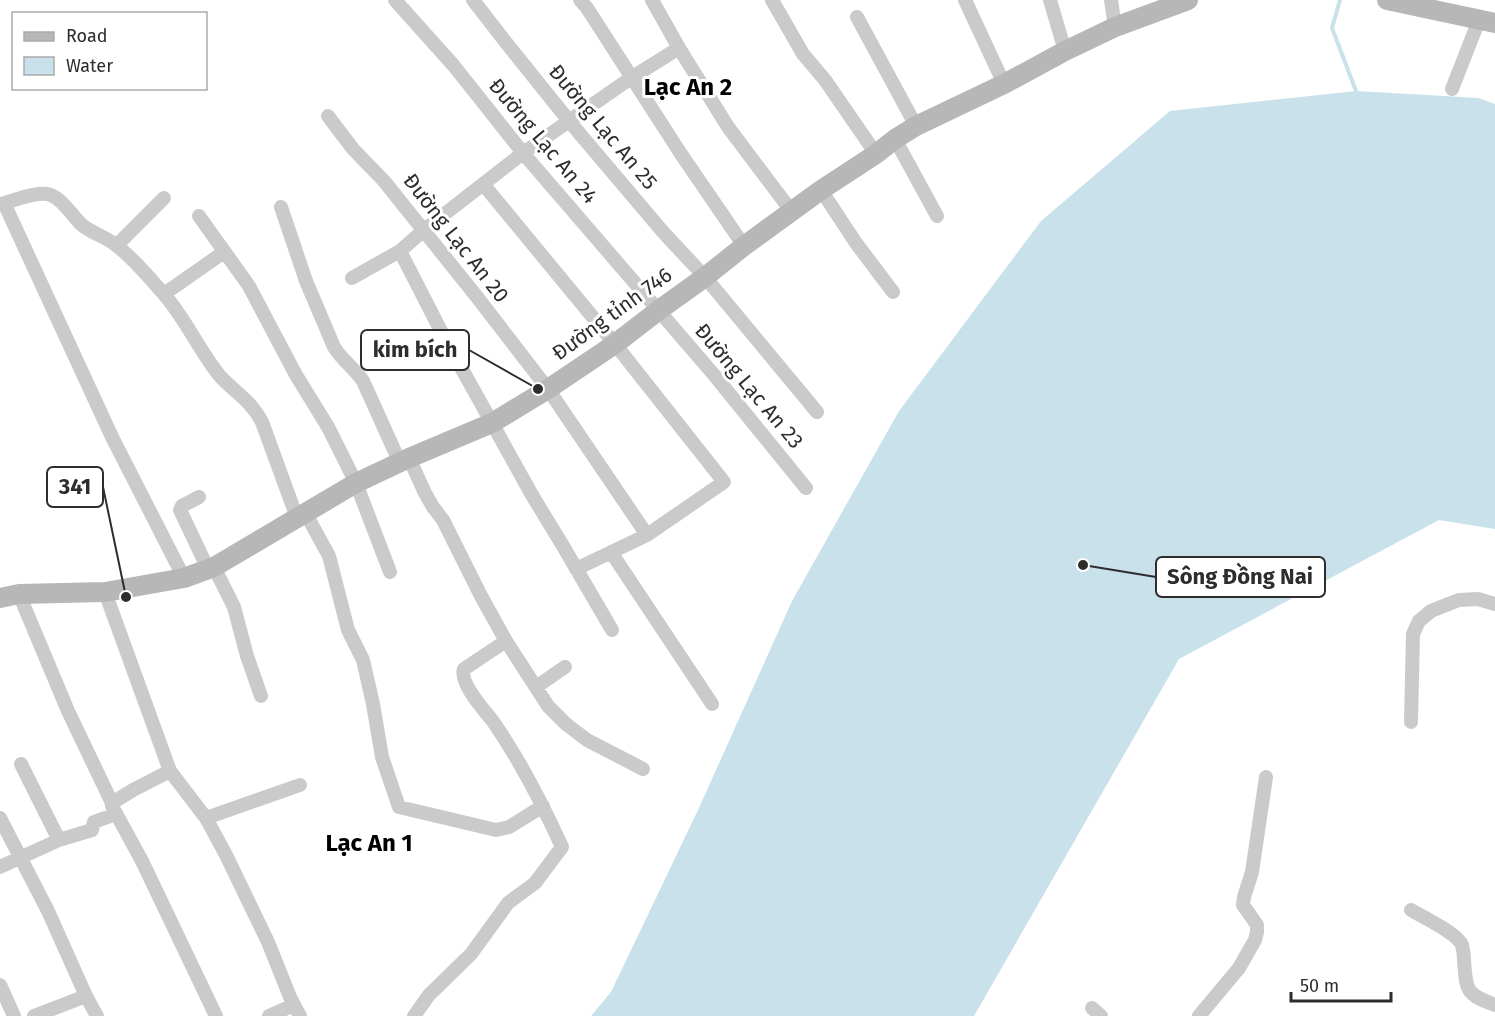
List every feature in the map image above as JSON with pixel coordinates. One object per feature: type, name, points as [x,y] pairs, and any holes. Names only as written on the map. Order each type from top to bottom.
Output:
[{"type":"main road","points":[[1387,0],[1432,4],[1487,21]]},
{"type":"main road","name":"Đường tỉnh 746","points":[[10,596],[105,592],[184,578],[211,568],[356,483],[492,423],[548,389],[615,344],[821,190],[916,126],[1115,27],[1181,1]]},
{"type":"street","name":"Đường Lạc An 24","points":[[394,0],[454,66],[523,153],[659,310]]},
{"type":"street","name":"Đường Lạc An 25","points":[[473,0],[569,121],[663,232],[705,277],[817,412]]},
{"type":"street","points":[[580,0],[744,246]]},
{"type":"street","points":[[652,0],[728,127],[792,212]]},
{"type":"street","points":[[772,0],[803,54],[825,80],[876,154]]},
{"type":"street","points":[[965,0],[1004,84]]},
{"type":"street","points":[[1050,0],[1065,51]]},
{"type":"street","points":[[1111,0],[1115,27]]},
{"type":"street","points":[[857,17],[916,126]]},
{"type":"street","points":[[1452,89],[1487,21]]},
{"type":"street","points":[[352,278],[399,251],[523,153],[631,78],[679,48]]},
{"type":"street","name":"Đường Lạc An 20","points":[[328,116],[353,149],[384,181],[424,230],[548,389],[647,535]]},
{"type":"street","points":[[895,139],[937,216]]},
{"type":"street","points":[[483,184],[615,344],[724,482],[647,535],[576,569]]},
{"type":"street","points":[[821,190],[856,243],[893,292]]},
{"type":"street","points":[[184,578],[112,437],[2,204],[42,193],[53,196],[88,229],[117,245],[164,294],[220,376],[256,410],[301,515],[329,556],[348,630],[363,660],[382,757],[399,807],[496,830],[508,827],[543,806]]},
{"type":"street","points":[[117,245],[164,198]]},
{"type":"street","points":[[281,207],[306,281],[338,353],[355,369],[363,381],[405,460],[443,520],[506,641],[548,706],[566,724],[587,740],[643,769]]},
{"type":"street","points":[[199,216],[249,286],[296,375],[328,427],[356,483],[390,572]]},
{"type":"street","points":[[399,251],[532,495],[612,630]]},
{"type":"street","points":[[164,294],[224,252]]},
{"type":"street","name":"Đường Lạc An 23","points":[[659,310],[806,488]]},
{"type":"street","points":[[199,497],[182,506],[180,510],[234,607],[261,696]]},
{"type":"street","points":[[611,552],[712,704]]},
{"type":"street","points":[[105,592],[170,771],[206,818],[226,855],[268,942],[297,1011],[269,1016]]},
{"type":"street","points":[[10,596],[114,809],[142,861],[216,1016]]},
{"type":"street","points":[[1412,722],[1413,634],[1419,621],[1431,611],[1459,600],[1478,599],[1495,604]]},
{"type":"street","points":[[414,1016],[429,995],[471,954],[508,903],[535,883],[561,849],[543,806],[515,755],[463,679],[464,669],[506,641]]},
{"type":"street","points":[[536,687],[565,667]]},
{"type":"street","points":[[21,764],[59,840]]},
{"type":"street","points":[[0,867],[59,840],[92,830],[94,822],[114,809],[134,790],[170,771]]},
{"type":"street","points":[[1199,1016],[1239,968],[1255,940],[1257,925],[1244,905],[1244,897],[1252,872],[1266,777]]},
{"type":"street","points":[[206,818],[300,785]]},
{"type":"street","points":[[0,818],[97,1016]]},
{"type":"street","points":[[1411,910],[1455,936],[1462,945],[1466,983],[1470,992],[1478,999],[1495,1005]]},
{"type":"street","points":[[0,985],[14,1016]]},
{"type":"street","points":[[34,1016],[86,996]]},
{"type":"water","points":[[1356,91],[1479,98],[1495,104],[1495,529],[1439,520],[1179,659],[974,1016],[591,1016],[611,992],[698,810],[792,601],[899,411],[1041,221],[1170,111]]},
{"type":"waterway","points":[[1340,0],[1332,28],[1356,91]]},
{"type":"place","name":"kim bích","points":[[538,389]]},
{"type":"place","name":"Sông Đồng Nai","points":[[1083,565]]},
{"type":"place","name":"341","points":[[126,597]]},
{"type":"district","name":"Lạc An 2","points":[[688,87]]},
{"type":"district","name":"Lạc An 1","points":[[369,843]]}]
